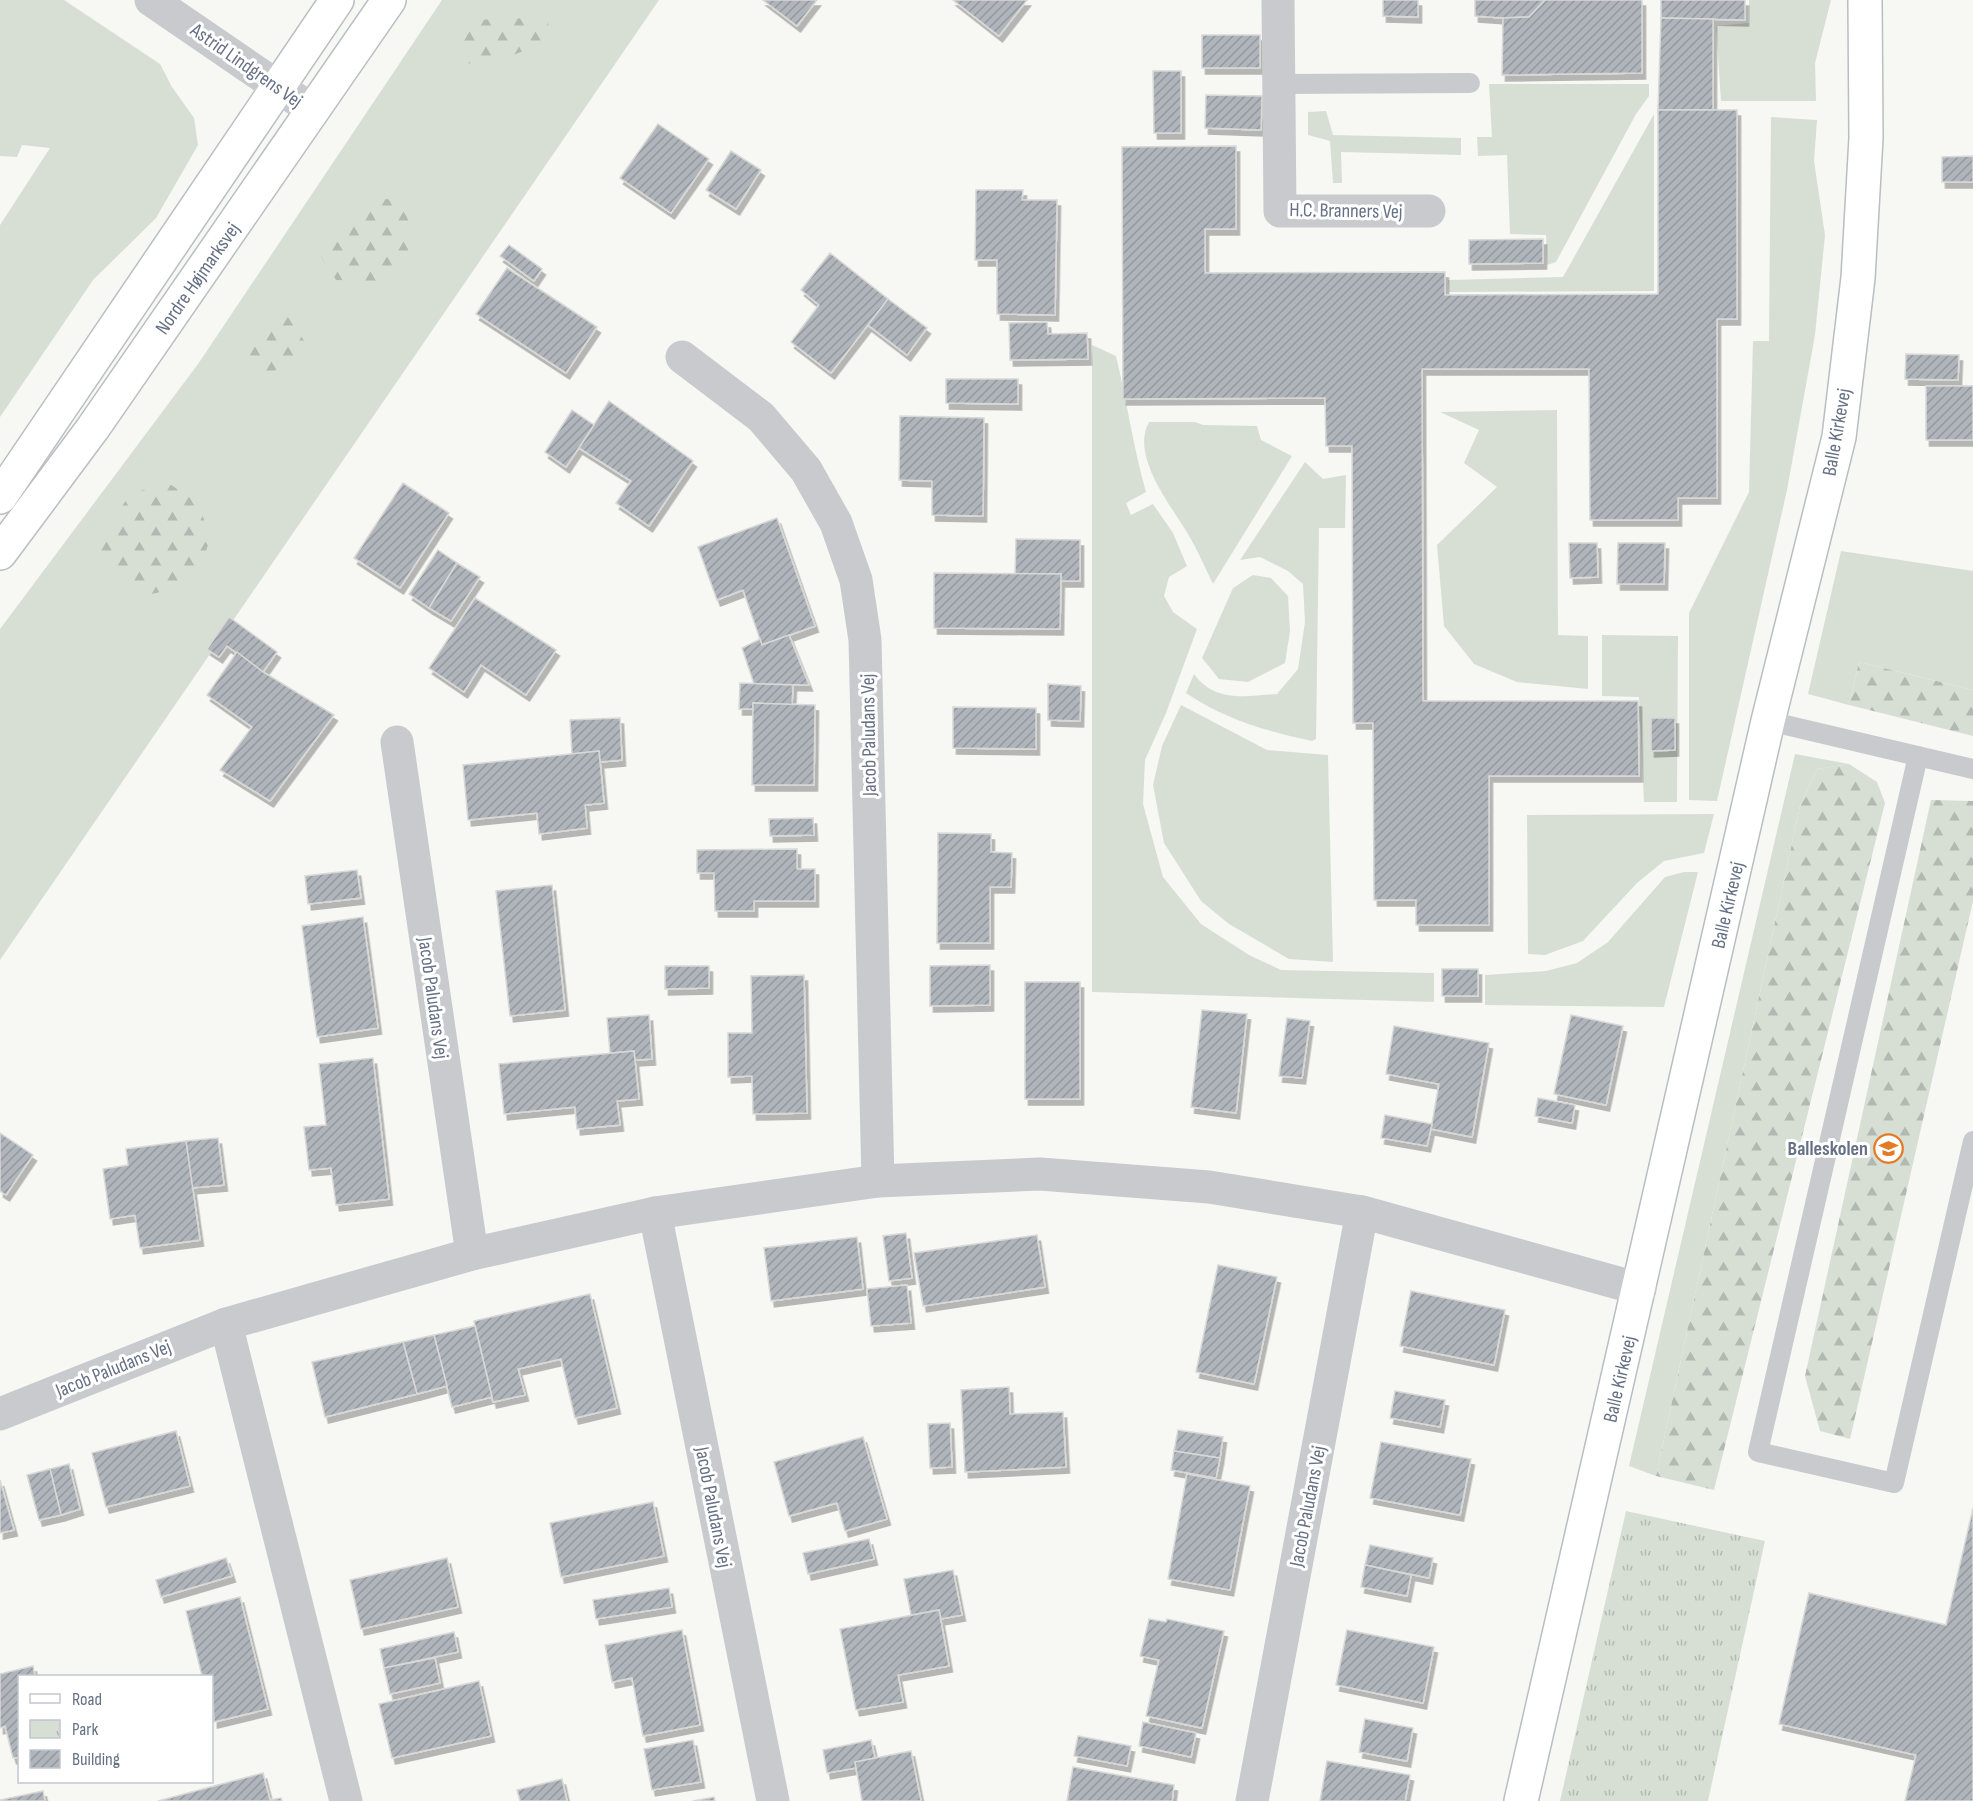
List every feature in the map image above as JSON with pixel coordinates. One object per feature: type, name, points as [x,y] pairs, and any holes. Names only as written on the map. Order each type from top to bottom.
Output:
[{"type":"street","name":"Astrid Lindgrens Vej","points":[[151,0],[312,110]]},
{"type":"street","name":"Nordre Højmarksvej","points":[[0,497],[280,88],[337,0]]},
{"type":"street","name":"Nordre Højmarksvej","points":[[0,553],[93,428],[389,0]]},
{"type":"street","name":"H.C. Branners Vej","points":[[1278,0],[1280,211],[1429,212]]},
{"type":"street","name":"Balle Kirkevej","points":[[1521,1801],[1640,1289],[1768,721],[1839,437],[1858,278],[1866,138],[1865,0]]},
{"type":"street","name":"Jacob Paludans Vej","points":[[682,357],[761,417],[806,470],[836,523],[856,580],[865,640],[878,1182]]},
{"type":"street","name":"Jacob Paludans Vej","points":[[397,742],[472,1254]]},
{"type":"street","name":"Jacob Paludans Vej","points":[[0,1414],[226,1324],[472,1254],[655,1213],[878,1182],[1040,1174],[1209,1187],[1362,1212],[1640,1289]]},
{"type":"street","name":"Jacob Paludans Vej","points":[[1251,1801],[1362,1212]]},
{"type":"street","name":"Jacob Paludans Vej","points":[[655,1213],[773,1801]]},
{"type":"street","points":[[226,1324],[346,1801]]},
{"type":"lane","points":[[1279,84],[1470,82]]},
{"type":"lane","points":[[1768,721],[1973,769]]},
{"type":"lane","points":[[1918,756],[1758,1452],[1894,1483],[1973,1142]]},
{"type":"green space","points":[[0,0],[64,0],[160,64],[172,87],[194,118],[198,145],[156,218],[93,280],[0,417],[0,225],[50,148],[22,145],[17,157],[0,156]]},
{"type":"green space","points":[[442,0],[659,0],[0,960],[0,629],[198,364]]},
{"type":"green space","points":[[1749,0],[1831,0],[1815,63],[1816,101],[1721,101],[1716,26],[1749,23]]},
{"type":"green space","points":[[525,18],[549,20],[545,42],[492,64],[458,63],[459,35],[474,20]]},
{"type":"green space","points":[[1489,84],[1649,84],[1649,96],[1636,114],[1556,262],[1547,265],[1546,235],[1510,234],[1507,155],[1478,156],[1477,137],[1492,137]]},
{"type":"green space","points":[[1326,111],[1333,135],[1461,138],[1461,155],[1341,152],[1342,183],[1333,183],[1330,141],[1308,135],[1308,112]]},
{"type":"green space","points":[[1654,114],[1654,291],[1449,292],[1448,280],[1563,277]]},
{"type":"green space","points":[[1771,117],[1817,120],[1814,161],[1825,235],[1815,335],[1787,490],[1717,801],[1689,800],[1689,613],[1749,492],[1753,341],[1769,341]]},
{"type":"green space","points":[[366,198],[401,200],[411,228],[407,262],[375,282],[336,280],[319,254]]},
{"type":"green space","points":[[288,317],[305,342],[287,365],[266,375],[239,362],[253,328]]},
{"type":"green space","points":[[1092,345],[1116,356],[1146,492],[1126,503],[1131,515],[1153,504],[1173,533],[1187,566],[1169,577],[1164,596],[1173,612],[1197,629],[1166,713],[1145,760],[1143,804],[1163,877],[1201,924],[1249,955],[1281,970],[1434,973],[1434,1002],[1092,992]]},
{"type":"green space","points":[[1557,410],[1558,635],[1588,636],[1588,689],[1517,682],[1474,664],[1444,626],[1437,545],[1497,487],[1464,463],[1479,430],[1440,412]]},
{"type":"green space","points":[[1149,422],[1257,426],[1261,440],[1292,456],[1213,584],[1195,546],[1166,500],[1150,468],[1145,452],[1144,436]]},
{"type":"green space","points":[[1305,462],[1323,479],[1346,475],[1345,528],[1319,528],[1316,739],[1312,741],[1231,717],[1186,693],[1194,674],[1211,690],[1221,694],[1243,696],[1277,694],[1298,669],[1305,622],[1303,584],[1288,571],[1260,557],[1240,560]]},
{"type":"green space","points":[[165,481],[199,503],[210,539],[195,584],[143,596],[103,569],[98,539],[130,495]]},
{"type":"green space","points":[[1841,551],[1973,571],[1973,690],[1859,662],[1849,705],[1808,694]]},
{"type":"green space","points":[[1253,575],[1271,578],[1288,596],[1290,631],[1285,663],[1248,682],[1219,679],[1202,658],[1233,588]]},
{"type":"green space","points":[[1602,635],[1678,636],[1677,802],[1644,802],[1639,697],[1602,696]]},
{"type":"green space","points":[[1859,662],[1973,690],[1973,736],[1849,705]]},
{"type":"green space","points":[[1181,705],[1267,750],[1328,755],[1333,962],[1289,959],[1229,924],[1201,901],[1164,843],[1153,785],[1162,746]]},
{"type":"green space","points":[[1795,754],[1849,764],[1817,769],[1800,806],[1656,1476],[1629,1466]]},
{"type":"green space","points":[[1849,764],[1877,782],[1885,803],[1714,1490],[1656,1476],[1800,806],[1817,769]]},
{"type":"green space","points":[[1931,800],[1973,801],[1973,901],[1850,1439],[1820,1431],[1805,1376]]},
{"type":"green space","points":[[1714,814],[1704,853],[1664,861],[1637,883],[1583,941],[1545,955],[1528,954],[1527,815]]},
{"type":"green space","points":[[1684,872],[1698,872],[1664,1007],[1485,1005],[1485,975],[1546,971],[1577,963],[1608,942],[1665,877]]},
{"type":"green space","points":[[1626,1511],[1765,1541],[1708,1801],[1560,1801]]},
{"type":"building","points":[[763,0],[817,0],[797,26]]},
{"type":"building","points":[[953,0],[1027,0],[999,36]]},
{"type":"building","points":[[1383,0],[1418,0],[1418,17],[1383,16]]},
{"type":"building","points":[[1475,0],[1545,0],[1529,17],[1503,18],[1475,16]]},
{"type":"building","points":[[1545,0],[1642,0],[1642,73],[1502,75],[1503,18],[1529,17]]},
{"type":"building","points":[[1661,0],[1745,0],[1745,20],[1661,18]]},
{"type":"building","points":[[1661,18],[1713,19],[1713,110],[1658,110]]},
{"type":"building","points":[[1202,35],[1260,35],[1260,68],[1202,68]]},
{"type":"building","points":[[1153,71],[1181,71],[1181,133],[1154,133]]},
{"type":"building","points":[[1206,95],[1262,96],[1261,130],[1205,128]]},
{"type":"building","points":[[1658,110],[1737,110],[1737,319],[1717,319],[1717,498],[1678,498],[1678,520],[1590,520],[1589,369],[1422,369],[1423,701],[1638,701],[1639,776],[1489,776],[1489,925],[1416,925],[1416,900],[1374,900],[1373,723],[1353,723],[1352,446],[1326,446],[1325,398],[1123,399],[1122,147],[1236,146],[1236,229],[1205,229],[1205,273],[1445,272],[1445,295],[1658,294]]},
{"type":"building","points":[[658,124],[709,159],[671,213],[620,178]]},
{"type":"building","points":[[731,151],[761,170],[736,209],[706,190]]},
{"type":"building","points":[[1973,156],[1973,182],[1942,182],[1942,157]]},
{"type":"building","points":[[976,190],[1023,190],[1022,200],[1057,200],[1055,315],[997,314],[997,260],[975,260]]},
{"type":"building","points":[[1543,239],[1543,263],[1469,264],[1469,240]]},
{"type":"building","points":[[509,245],[542,269],[534,281],[500,256]]},
{"type":"building","points":[[830,253],[888,299],[831,373],[791,342],[819,305],[801,290]]},
{"type":"building","points":[[507,268],[597,327],[566,373],[476,314]]},
{"type":"building","points":[[888,299],[927,328],[907,355],[868,325]]},
{"type":"building","points":[[1047,322],[1048,334],[1087,333],[1088,359],[1010,360],[1009,323]]},
{"type":"building","points":[[1906,354],[1959,355],[1958,380],[1905,379]]},
{"type":"building","points":[[946,379],[1018,379],[1018,404],[946,403]]},
{"type":"building","points":[[1926,386],[1973,386],[1973,440],[1926,440]]},
{"type":"building","points":[[609,401],[693,461],[649,526],[616,503],[631,481],[579,448]]},
{"type":"building","points":[[572,410],[594,425],[566,467],[545,452]]},
{"type":"building","points":[[900,416],[984,418],[983,516],[932,515],[932,481],[899,480]]},
{"type":"building","points":[[403,483],[449,513],[400,588],[354,558]]},
{"type":"building","points":[[777,518],[815,626],[762,645],[743,590],[717,600],[698,547]]},
{"type":"building","points":[[1016,539],[1080,540],[1080,581],[1061,581],[1061,574],[1015,574]]},
{"type":"building","points":[[1569,543],[1597,543],[1598,577],[1570,578]]},
{"type":"building","points":[[1618,543],[1665,543],[1664,584],[1617,584]]},
{"type":"building","points":[[438,550],[457,563],[429,608],[409,594]]},
{"type":"building","points":[[457,563],[480,577],[451,621],[429,608]]},
{"type":"building","points":[[934,573],[1061,574],[1060,629],[934,628]]},
{"type":"building","points":[[475,598],[556,650],[526,695],[481,665],[464,692],[429,668]]},
{"type":"building","points":[[229,617],[277,652],[263,672],[227,646],[219,657],[207,649]]},
{"type":"building","points":[[789,635],[809,685],[754,684],[742,648],[760,639],[762,645]]},
{"type":"building","points":[[237,652],[263,672],[334,715],[270,801],[220,770],[252,727],[207,695]]},
{"type":"building","points":[[740,683],[793,685],[792,705],[753,703],[753,709],[739,709]]},
{"type":"building","points":[[1048,684],[1081,686],[1080,721],[1048,720]]},
{"type":"building","points":[[753,703],[815,705],[814,785],[752,785]]},
{"type":"building","points":[[953,707],[1036,708],[1036,749],[953,748]]},
{"type":"building","points":[[620,718],[622,760],[600,762],[599,751],[572,754],[570,720]]},
{"type":"building","points":[[1651,718],[1675,718],[1675,750],[1651,751]]},
{"type":"building","points":[[599,751],[604,803],[585,805],[587,828],[539,834],[537,813],[468,820],[463,765]]},
{"type":"building","points":[[813,818],[814,835],[770,836],[769,819]]},
{"type":"building","points":[[938,833],[991,834],[991,852],[1012,853],[1011,887],[990,887],[990,943],[937,943]]},
{"type":"building","points":[[797,849],[797,869],[815,869],[815,901],[754,901],[754,911],[715,911],[714,873],[697,873],[697,850]]},
{"type":"building","points":[[357,870],[361,898],[308,904],[305,876]]},
{"type":"building","points":[[552,885],[565,1010],[510,1016],[496,891]]},
{"type":"building","points":[[363,917],[378,1028],[317,1037],[302,926]]},
{"type":"building","points":[[990,965],[990,1005],[930,1006],[930,966]]},
{"type":"building","points":[[665,966],[709,966],[709,988],[665,989]]},
{"type":"building","points":[[1442,969],[1478,969],[1478,996],[1442,996]]},
{"type":"building","points":[[804,975],[807,1113],[753,1114],[752,1076],[728,1077],[728,1033],[752,1033],[751,976]]},
{"type":"building","points":[[1025,982],[1080,982],[1080,1099],[1025,1099]]},
{"type":"building","points":[[1202,1010],[1247,1014],[1236,1113],[1191,1107]]},
{"type":"building","points":[[649,1015],[652,1059],[635,1060],[634,1051],[610,1053],[607,1018]]},
{"type":"building","points":[[1571,1015],[1623,1026],[1606,1105],[1554,1094]]},
{"type":"building","points":[[1287,1018],[1310,1021],[1302,1078],[1279,1076]]},
{"type":"building","points":[[1394,1026],[1489,1043],[1472,1137],[1431,1129],[1439,1084],[1386,1074]]},
{"type":"building","points":[[634,1051],[639,1099],[617,1101],[620,1125],[577,1129],[575,1107],[504,1114],[499,1064]]},
{"type":"building","points":[[373,1058],[389,1199],[336,1205],[331,1168],[309,1170],[304,1127],[326,1125],[319,1064]]},
{"type":"building","points":[[1538,1098],[1575,1105],[1572,1123],[1535,1116]]},
{"type":"building","points":[[1385,1115],[1432,1124],[1427,1146],[1381,1138]]},
{"type":"building","points":[[0,1133],[33,1155],[6,1195],[0,1191]]},
{"type":"building","points":[[218,1138],[224,1185],[191,1188],[186,1141]]},
{"type":"building","points":[[186,1141],[200,1240],[140,1248],[135,1215],[110,1219],[103,1169],[128,1165],[126,1149]]},
{"type":"building","points":[[906,1233],[912,1278],[889,1281],[883,1236]]},
{"type":"building","points":[[1037,1235],[1045,1287],[923,1306],[914,1253]]},
{"type":"building","points":[[857,1237],[863,1289],[771,1301],[764,1248]]},
{"type":"building","points":[[1218,1265],[1277,1277],[1254,1384],[1196,1372]]},
{"type":"building","points":[[907,1285],[911,1323],[871,1326],[867,1289]]},
{"type":"building","points":[[1411,1291],[1505,1310],[1494,1365],[1400,1346]]},
{"type":"building","points":[[590,1294],[617,1408],[575,1418],[561,1359],[518,1369],[525,1395],[493,1402],[474,1321]]},
{"type":"building","points":[[475,1326],[492,1397],[452,1407],[434,1335]]},
{"type":"building","points":[[434,1335],[447,1386],[417,1394],[403,1342]]},
{"type":"building","points":[[403,1342],[417,1394],[325,1417],[312,1362]]},
{"type":"building","points":[[1009,1387],[1010,1414],[1063,1412],[1066,1467],[965,1472],[961,1390]]},
{"type":"building","points":[[1395,1391],[1445,1400],[1440,1427],[1390,1418]]},
{"type":"building","points":[[950,1423],[952,1467],[930,1468],[928,1424]]},
{"type":"building","points":[[1178,1430],[1223,1437],[1220,1458],[1174,1451]]},
{"type":"building","points":[[176,1431],[190,1486],[106,1507],[92,1453]]},
{"type":"building","points":[[863,1437],[887,1519],[845,1531],[837,1503],[789,1516],[774,1462]]},
{"type":"building","points":[[1381,1442],[1471,1459],[1460,1515],[1370,1498]]},
{"type":"building","points":[[1174,1451],[1220,1458],[1216,1478],[1171,1470]]},
{"type":"building","points":[[69,1464],[80,1509],[61,1515],[50,1469]]},
{"type":"building","points":[[50,1469],[61,1515],[39,1520],[27,1475]]},
{"type":"building","points":[[1187,1474],[1250,1486],[1230,1590],[1168,1579]]},
{"type":"building","points":[[0,1480],[14,1530],[0,1533]]},
{"type":"building","points":[[653,1502],[664,1556],[561,1577],[550,1523]]},
{"type":"building","points":[[1973,1508],[1973,1801],[1905,1801],[1916,1755],[1779,1724],[1809,1593],[1946,1625]]},
{"type":"building","points":[[869,1539],[874,1559],[808,1574],[803,1553]]},
{"type":"building","points":[[1370,1545],[1433,1558],[1429,1578],[1365,1565]]},
{"type":"building","points":[[226,1558],[232,1576],[161,1597],[156,1580]]},
{"type":"building","points":[[447,1558],[458,1607],[361,1629],[350,1580]]},
{"type":"building","points":[[1365,1565],[1411,1575],[1407,1596],[1361,1587]]},
{"type":"building","points":[[953,1570],[962,1615],[941,1619],[939,1610],[911,1615],[904,1579]]},
{"type":"building","points":[[669,1588],[672,1607],[596,1619],[593,1600]]},
{"type":"building","points":[[240,1597],[268,1709],[214,1722],[213,1675],[202,1675],[186,1611]]},
{"type":"building","points":[[939,1610],[949,1666],[898,1675],[903,1702],[856,1710],[840,1629]]},
{"type":"building","points":[[1149,1619],[1166,1622],[1167,1619],[1224,1631],[1202,1728],[1146,1716],[1159,1660],[1140,1656]]},
{"type":"building","points":[[682,1630],[700,1725],[643,1736],[632,1678],[612,1682],[605,1645]]},
{"type":"building","points":[[1347,1630],[1434,1647],[1423,1703],[1336,1685]]},
{"type":"building","points":[[454,1632],[458,1652],[384,1668],[380,1649]]},
{"type":"building","points":[[435,1658],[440,1683],[390,1694],[384,1668]]},
{"type":"building","points":[[33,1666],[35,1675],[18,1675],[18,1757],[13,1758],[5,1726],[0,1728],[0,1674]]},
{"type":"building","points":[[479,1681],[491,1736],[392,1758],[379,1704]]},
{"type":"building","points":[[1365,1719],[1413,1728],[1407,1761],[1359,1752]]},
{"type":"building","points":[[1143,1722],[1196,1733],[1191,1757],[1139,1746]]},
{"type":"building","points":[[1078,1736],[1131,1746],[1127,1766],[1074,1756]]},
{"type":"building","points":[[693,1740],[701,1782],[652,1790],[644,1749]]},
{"type":"building","points":[[871,1740],[875,1758],[855,1762],[856,1768],[827,1773],[823,1750]]},
{"type":"building","points":[[911,1751],[921,1801],[862,1801],[855,1762]]},
{"type":"building","points":[[1327,1761],[1410,1775],[1405,1801],[1320,1801]]},
{"type":"building","points":[[1073,1767],[1174,1785],[1172,1801],[1067,1801]]},
{"type":"building","points":[[263,1773],[270,1800],[281,1798],[282,1801],[158,1801]]},
{"type":"building","points":[[562,1779],[567,1801],[520,1801],[517,1790]]},
{"type":"building","points":[[43,1791],[45,1801],[0,1801],[0,1800]]},
{"type":"building","points":[[714,1797],[715,1801],[693,1801]]},
{"type":"place","name":"Balleskolen","points":[[1889,1148]]}]
